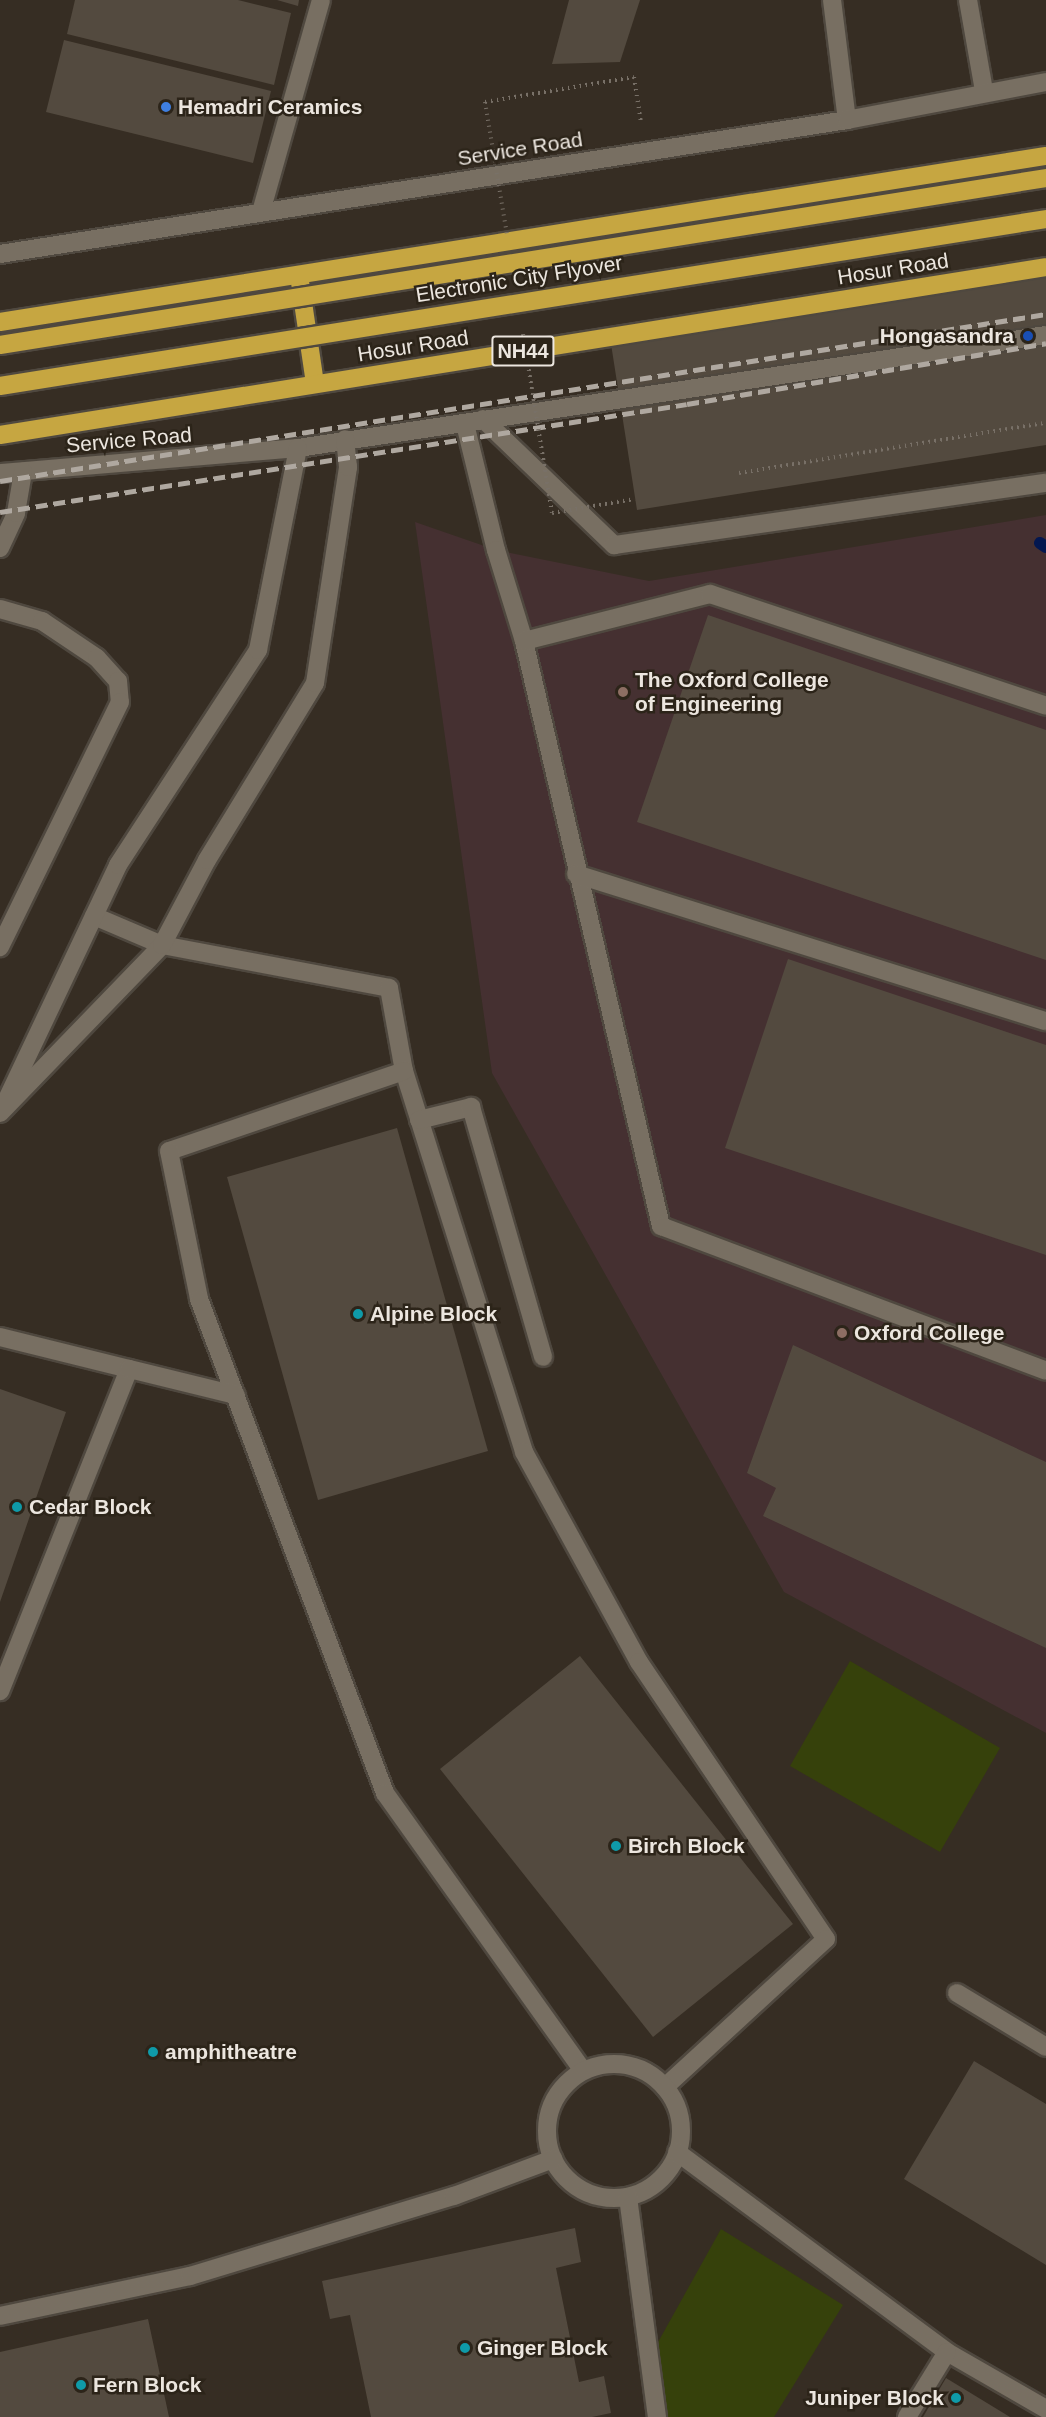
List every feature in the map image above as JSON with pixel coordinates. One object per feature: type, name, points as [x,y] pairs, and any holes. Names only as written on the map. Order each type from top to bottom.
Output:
[{"type":"highway","points":[[0,322],[1046,156]]},
{"type":"highway","name":"Electronic City Flyover","points":[[0,345],[1046,178]]},
{"type":"highway","name":"Electronic City Flyover","points":[[0,386],[1046,219]]},
{"type":"highway","name":"Hosur Road","points":[[0,435],[1046,267]]},
{"type":"highway","points":[[299,274],[315,384]]},
{"type":"street","points":[[261,212],[321,0]]},
{"type":"street","points":[[832,0],[848,120]]},
{"type":"street","points":[[968,0],[984,92]]},
{"type":"street","name":"Service Road","points":[[0,254],[848,120],[984,92],[1046,82]]},
{"type":"street","name":"Service Road","points":[[0,473],[298,448],[345,439],[1046,335]]},
{"type":"street","points":[[474,421],[614,546],[1046,483]]},
{"type":"street","points":[[474,421],[496,550],[524,641],[576,874],[661,1226],[1046,1371]]},
{"type":"street","points":[[0,1113],[162,945],[207,860],[315,683],[348,467],[345,439]]},
{"type":"street","points":[[0,1113],[118,865],[258,650],[298,448]]},
{"type":"street","points":[[0,548],[16,513],[23,472]]},
{"type":"street","points":[[524,641],[710,594],[1046,706]]},
{"type":"street","points":[[0,609],[42,621],[97,658],[118,681],[120,702],[0,947]]},
{"type":"street","points":[[576,874],[1046,1022]]},
{"type":"street","points":[[94,916],[162,945],[389,988],[404,1071],[524,1452],[639,1662],[826,1939],[665,2087]]},
{"type":"street","points":[[404,1071],[169,1151],[199,1299],[385,1792],[583,2071]]},
{"type":"street","points":[[419,1120],[471,1107],[543,1357]]},
{"type":"street","points":[[0,1337],[236,1395]]},
{"type":"street","points":[[0,1691],[129,1369]]},
{"type":"street","points":[[957,1993],[1046,2047]]},
{"type":"street","points":[[602,2064],[625,2064],[647,2072],[665,2087],[676,2107],[681,2129],[677,2152],[666,2173],[649,2188],[628,2197],[604,2197],[582,2190],[564,2176],[553,2159],[547,2140],[554,2100],[566,2083],[583,2071],[602,2064]]},
{"type":"street","points":[[677,2152],[947,2352],[1046,2409]]},
{"type":"street","points":[[0,2316],[190,2276],[454,2196],[553,2159]]},
{"type":"street","points":[[628,2197],[657,2417]]},
{"type":"street","points":[[907,2417],[947,2352]]},
{"type":"path","points":[[508,243],[485,102],[634,77],[646,152]]},
{"type":"path","points":[[522,325],[552,513],[635,499]]},
{"type":"path","points":[[739,473],[1046,423]]},
{"type":"shaded area","name":"Oxford College","points":[[1046,515],[1046,1733],[784,1592],[492,1073],[415,522],[496,550],[649,581]]},
{"type":"green space","points":[[850,1661],[1000,1748],[940,1852],[790,1766]]},
{"type":"green space","points":[[721,2229],[843,2305],[774,2417],[664,2417],[652,2353]]},
{"type":"building","points":[[75,0],[238,0],[291,13],[274,85],[67,34]]},
{"type":"building","points":[[277,0],[299,0],[298,6]]},
{"type":"building","points":[[569,0],[640,0],[620,62],[552,64]]},
{"type":"building","points":[[64,40],[271,91],[253,163],[46,112]]},
{"type":"building","points":[[1046,274],[1046,445],[637,510],[611,344]]},
{"type":"building","points":[[708,615],[1046,730],[1046,960],[637,822]]},
{"type":"building","points":[[788,959],[1046,1045],[1046,1255],[725,1148]]},
{"type":"building","name":"Alpine Block","points":[[397,1128],[488,1451],[318,1500],[227,1177]]},
{"type":"building","points":[[793,1345],[1046,1462],[1046,1648],[763,1516],[776,1488],[747,1473]]},
{"type":"building","name":"Cedar Block","points":[[0,1389],[66,1412],[0,1602]]},
{"type":"building","name":"Birch Block","points":[[580,1656],[793,1924],[653,2037],[440,1769]]},
{"type":"building","points":[[974,2061],[1046,2104],[1046,2265],[904,2179]]},
{"type":"building","name":"Ginger Block","points":[[575,2228],[581,2262],[556,2268],[579,2382],[604,2376],[611,2413],[592,2417],[371,2417],[350,2315],[330,2319],[322,2281]]},
{"type":"building","name":"Fern Block","points":[[148,2319],[169,2417],[0,2417],[0,2352]]},
{"type":"building","name":"Juniper Block","points":[[946,2378],[1010,2417],[923,2417]]},
{"type":"waterway","points":[[1040,543],[1046,547]]},
{"type":"railway","points":[[0,481],[1046,314]]},
{"type":"railway","points":[[0,512],[687,404],[1046,343]]},
{"type":"place","name":"Hemadri Ceramics","points":[[166,107]]},
{"type":"place","name":"Hongasandra","points":[[1028,336]]},
{"type":"place","name":"The Oxford College of Engineering","points":[[623,692]]},
{"type":"place","name":"Alpine Block","points":[[358,1314]]},
{"type":"place","name":"Oxford College","points":[[842,1333]]},
{"type":"place","name":"Cedar Block","points":[[17,1507]]},
{"type":"place","name":"Birch Block","points":[[616,1846]]},
{"type":"place","name":"amphitheatre","points":[[153,2052]]},
{"type":"place","name":"Ginger Block","points":[[465,2348]]},
{"type":"place","name":"Fern Block","points":[[81,2385]]},
{"type":"place","name":"Juniper Block","points":[[956,2398]]}]
